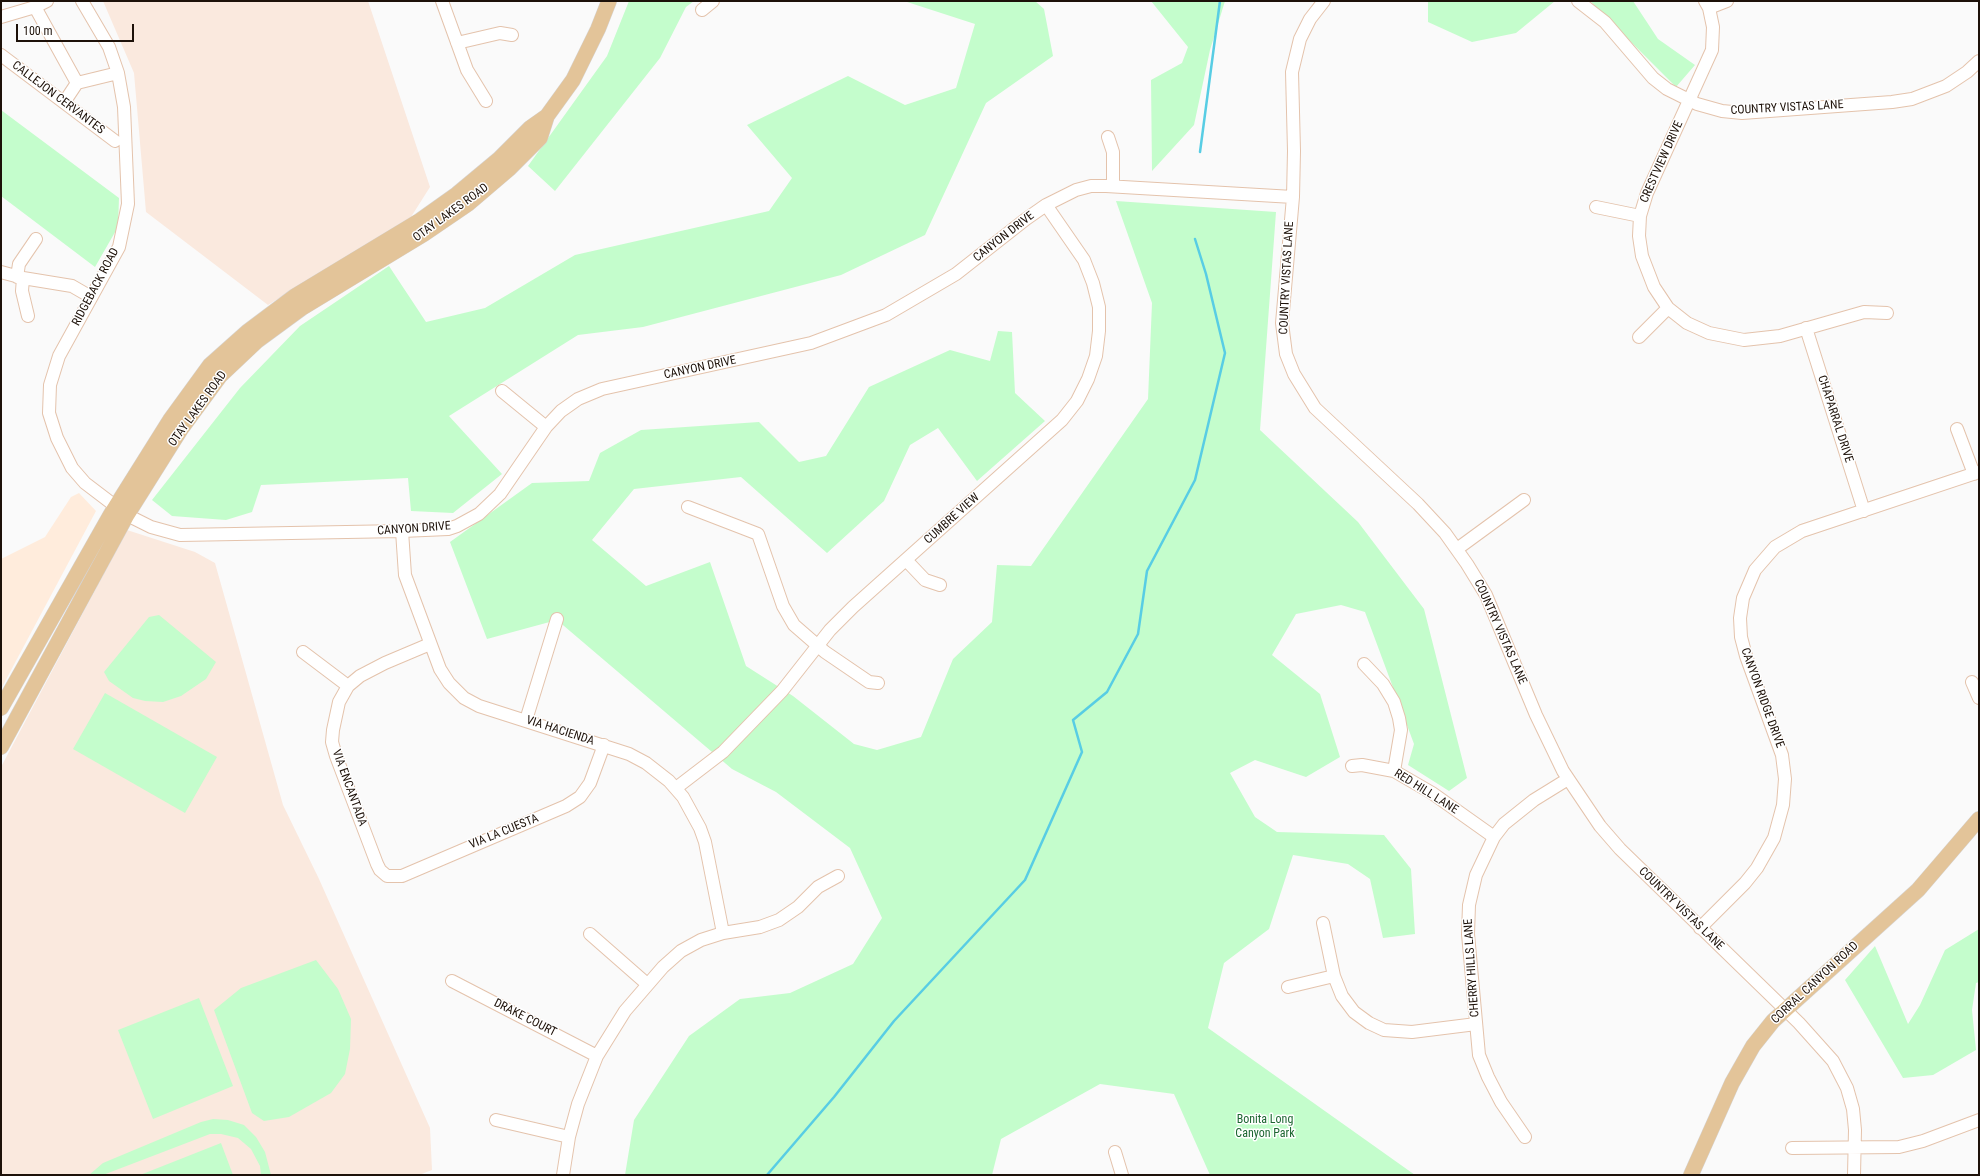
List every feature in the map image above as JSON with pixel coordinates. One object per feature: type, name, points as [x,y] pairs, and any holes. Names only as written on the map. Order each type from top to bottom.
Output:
[{"type":"main road","name":"OTAY LAKES ROAD","points":[[1,708],[121,511],[220,376],[257,341],[302,308],[424,234],[468,204],[510,169],[540,138],[547,116],[573,80],[598,29],[609,1]]},
{"type":"main road","name":"OTAY LAKES ROAD","points":[[1,747],[121,511]]},
{"type":"main road","name":"CORRAL CANYON ROAD","points":[[1691,1175],[1732,1083],[1753,1046],[1773,1021],[1913,895],[1979,819]]},
{"type":"street","points":[[1,17],[35,7],[47,1]]},
{"type":"street","name":"RIDGEBACK ROAD","points":[[82,1],[109,47],[118,73],[124,107],[128,204],[119,247],[59,356],[50,386],[49,414],[57,438],[72,468],[85,483],[121,511]]},
{"type":"street","points":[[442,1],[467,70],[486,101]]},
{"type":"street","points":[[702,10],[714,1]]},
{"type":"street","name":"COUNTRY VISTAS LANE","points":[[1324,1],[1304,29],[1294,61],[1292,84],[1294,151],[1292,197],[1282,323],[1286,354],[1294,374],[1316,408],[1418,504],[1457,549],[1486,595],[1536,715],[1568,779],[1600,826],[1620,849],[1828,1053],[1847,1088],[1853,1109],[1854,1175]]},
{"type":"street","name":"COUNTRY VISTAS LANE","points":[[1578,1],[1605,22],[1653,78],[1667,89],[1690,101],[1712,109],[1742,113],[1902,100],[1922,96],[1946,86],[1967,72],[1979,61]]},
{"type":"street","points":[[1707,4],[1727,1]]},
{"type":"street","name":"CRESTVIEW DRIVE","points":[[1707,4],[1713,27],[1712,50],[1647,193],[1640,216],[1640,246],[1644,266],[1652,284],[1668,308],[1698,328],[1728,338],[1744,340],[1768,339],[1864,312],[1887,313]]},
{"type":"street","points":[[35,7],[77,83]]},
{"type":"street","points":[[457,43],[477,37],[500,34],[512,35]]},
{"type":"street","name":"CALLEJON CERVANTES","points":[[1,55],[65,101],[116,141]]},
{"type":"street","points":[[65,101],[77,83],[118,73]]},
{"type":"street","points":[[1108,136],[1112,152],[1113,186]]},
{"type":"street","name":"CANYON DRIVE","points":[[121,511],[151,527],[180,535],[448,529],[457,526],[479,514],[504,490],[546,426],[561,411],[578,399],[602,389],[811,343],[886,315],[956,274],[1046,205],[1076,190],[1091,186],[1113,186],[1292,197]]},
{"type":"street","name":"CUMBRE VIEW","points":[[676,788],[723,752],[782,691],[817,646],[853,607],[1062,420],[1077,401],[1088,379],[1096,356],[1100,332],[1096,295],[1084,260],[1046,205]]},
{"type":"street","points":[[1596,207],[1640,216]]},
{"type":"street","points":[[28,316],[22,291],[19,264],[36,239]]},
{"type":"street","points":[[1,272],[20,278],[72,286],[91,297]]},
{"type":"street","points":[[1639,338],[1668,308]]},
{"type":"street","name":"CHAPARRAL DRIVE","points":[[1806,328],[1864,511]]},
{"type":"street","points":[[502,391],[546,426]]},
{"type":"street","points":[[1958,429],[1977,473]]},
{"type":"street","name":"CANYON RIDGE DRIVE","points":[[1700,928],[1745,883],[1757,868],[1774,838],[1783,805],[1785,780],[1782,755],[1746,656],[1741,637],[1741,608],[1746,589],[1761,562],[1784,540],[1802,531],[1977,473]]},
{"type":"street","points":[[1457,549],[1524,500]]},
{"type":"street","points":[[688,507],[758,534],[783,606],[794,625],[817,646],[869,682],[878,683]]},
{"type":"street","name":"VIA HACIENDA","points":[[402,531],[405,575],[430,644],[446,678],[464,698],[480,706],[604,745],[642,761],[662,775],[676,788],[695,818],[705,842],[723,933]]},
{"type":"street","points":[[906,560],[925,580],[940,585]]},
{"type":"street","points":[[526,720],[557,620]]},
{"type":"street","name":"VIA ENCANTADA","points":[[377,864],[332,742],[332,730],[339,702],[348,686],[360,676],[385,663],[430,644]]},
{"type":"street","points":[[303,652],[348,686]]},
{"type":"street","points":[[1364,664],[1383,684],[1394,702],[1399,718],[1400,730],[1394,771]]},
{"type":"street","points":[[1972,682],[1979,698]]},
{"type":"street","name":"VIA LA CUESTA","points":[[377,864],[380,870],[388,876],[402,876],[566,806],[580,797],[590,783],[604,745]]},
{"type":"street","name":"RED HILL LANE","points":[[1352,766],[1362,765],[1394,771],[1432,793],[1494,837]]},
{"type":"street","name":"CHERRY HILLS LANE","points":[[1526,1137],[1501,1102],[1488,1077],[1480,1054],[1468,934],[1469,906],[1476,874],[1494,837],[1504,824],[1534,800],[1568,779]]},
{"type":"street","points":[[563,1175],[569,1137],[583,1088],[597,1056],[615,1025],[648,984],[669,961],[681,951],[701,940],[723,933],[760,927],[779,920],[798,908],[818,887],[838,876]]},
{"type":"street","points":[[1323,923],[1334,976],[1342,996],[1354,1012],[1369,1023],[1384,1030],[1412,1032],[1476,1024]]},
{"type":"street","points":[[590,934],[648,984]]},
{"type":"street","points":[[1288,987],[1334,976]]},
{"type":"street","name":"DRAKE COURT","points":[[452,981],[597,1056]]},
{"type":"street","points":[[496,1120],[569,1137]]},
{"type":"street","points":[[1792,1148],[1905,1146],[1923,1141],[1979,1120]]},
{"type":"street","points":[[1115,1152],[1122,1175]]},
{"type":"shaded area","points":[[103,1],[368,1],[430,187],[411,217],[268,305],[146,212],[134,73]]},
{"type":"shaded area","points":[[79,493],[96,511],[1,689],[1,559],[45,537],[71,497]]},
{"type":"shaded area","points":[[127,530],[195,552],[215,563],[283,805],[319,879],[430,1128],[432,1170],[419,1175],[1,1175],[1,767]]},
{"type":"green space","points":[[629,1],[694,1],[686,7],[660,58],[555,191],[528,166],[607,56]]},
{"type":"green space","points":[[904,1],[1035,1],[1044,9],[1053,56],[986,103],[925,235],[841,275],[643,327],[578,335],[449,416],[502,474],[453,513],[411,511],[408,478],[261,485],[252,512],[226,520],[172,516],[152,500],[240,388],[300,326],[389,266],[426,322],[485,308],[575,255],[769,211],[792,178],[747,125],[848,76],[905,105],[956,88],[975,24]]},
{"type":"green space","points":[[1151,1],[1225,1],[1210,50],[1194,125],[1152,171],[1151,80],[1182,63],[1188,47]]},
{"type":"green space","points":[[1428,1],[1555,1],[1516,33],[1472,42],[1428,22]]},
{"type":"green space","points":[[1590,1],[1633,1],[1658,39],[1695,65],[1676,87]]},
{"type":"green space","points":[[1,110],[119,198],[118,227],[95,267],[1,196]]},
{"type":"green space","name":"Bonita Long Canyon Park","points":[[1116,201],[1276,212],[1260,430],[1358,522],[1424,609],[1467,778],[1449,791],[1408,765],[1414,744],[1365,612],[1341,605],[1296,614],[1272,655],[1320,694],[1340,757],[1306,777],[1255,760],[1230,773],[1255,817],[1277,832],[1384,835],[1411,869],[1415,934],[1383,938],[1370,879],[1348,864],[1293,855],[1269,929],[1224,963],[1208,1028],[1415,1175],[1210,1175],[1174,1094],[1100,1084],[1001,1139],[992,1175],[625,1175],[634,1120],[689,1036],[740,999],[790,993],[853,964],[882,918],[850,848],[776,792],[732,769],[557,620],[487,639],[450,542],[532,483],[589,481],[600,453],[641,430],[759,422],[799,462],[826,456],[869,387],[950,350],[990,361],[998,331],[1012,332],[1015,393],[1045,421],[977,481],[938,428],[910,445],[884,501],[827,553],[741,477],[634,489],[592,540],[646,586],[710,562],[746,666],[793,696],[854,744],[877,750],[921,737],[953,659],[992,622],[997,565],[1031,566],[1148,399],[1152,303]]},
{"type":"green space","points":[[159,615],[216,662],[206,679],[181,696],[163,702],[145,701],[133,698],[109,681],[104,672],[149,617]]},
{"type":"green space","points":[[105,693],[217,757],[185,813],[73,749]]},
{"type":"green space","points":[[1979,929],[1979,982],[1976,983],[1972,1010],[1976,1050],[1933,1075],[1903,1078],[1845,980],[1875,946],[1908,1024],[1920,1005],[1945,950]]},
{"type":"green space","points":[[316,960],[338,989],[351,1019],[350,1049],[345,1074],[331,1093],[289,1117],[264,1121],[252,1113],[214,1010],[241,988]]},
{"type":"green space","points":[[199,998],[233,1086],[153,1119],[118,1030]]},
{"type":"green space","points":[[213,1119],[228,1120],[244,1125],[256,1137],[265,1152],[271,1175],[261,1175],[260,1166],[251,1149],[238,1138],[221,1134],[210,1134],[103,1175],[89,1175],[103,1163],[201,1122]]},
{"type":"green space","points":[[221,1143],[233,1175],[140,1175]]},
{"type":"waterway","points":[[1200,152],[1220,1]]},
{"type":"waterway","points":[[767,1175],[834,1097],[894,1021],[1025,880],[1082,752],[1073,720],[1107,692],[1138,634],[1147,571],[1195,480],[1225,353],[1206,274],[1195,239]]}]
